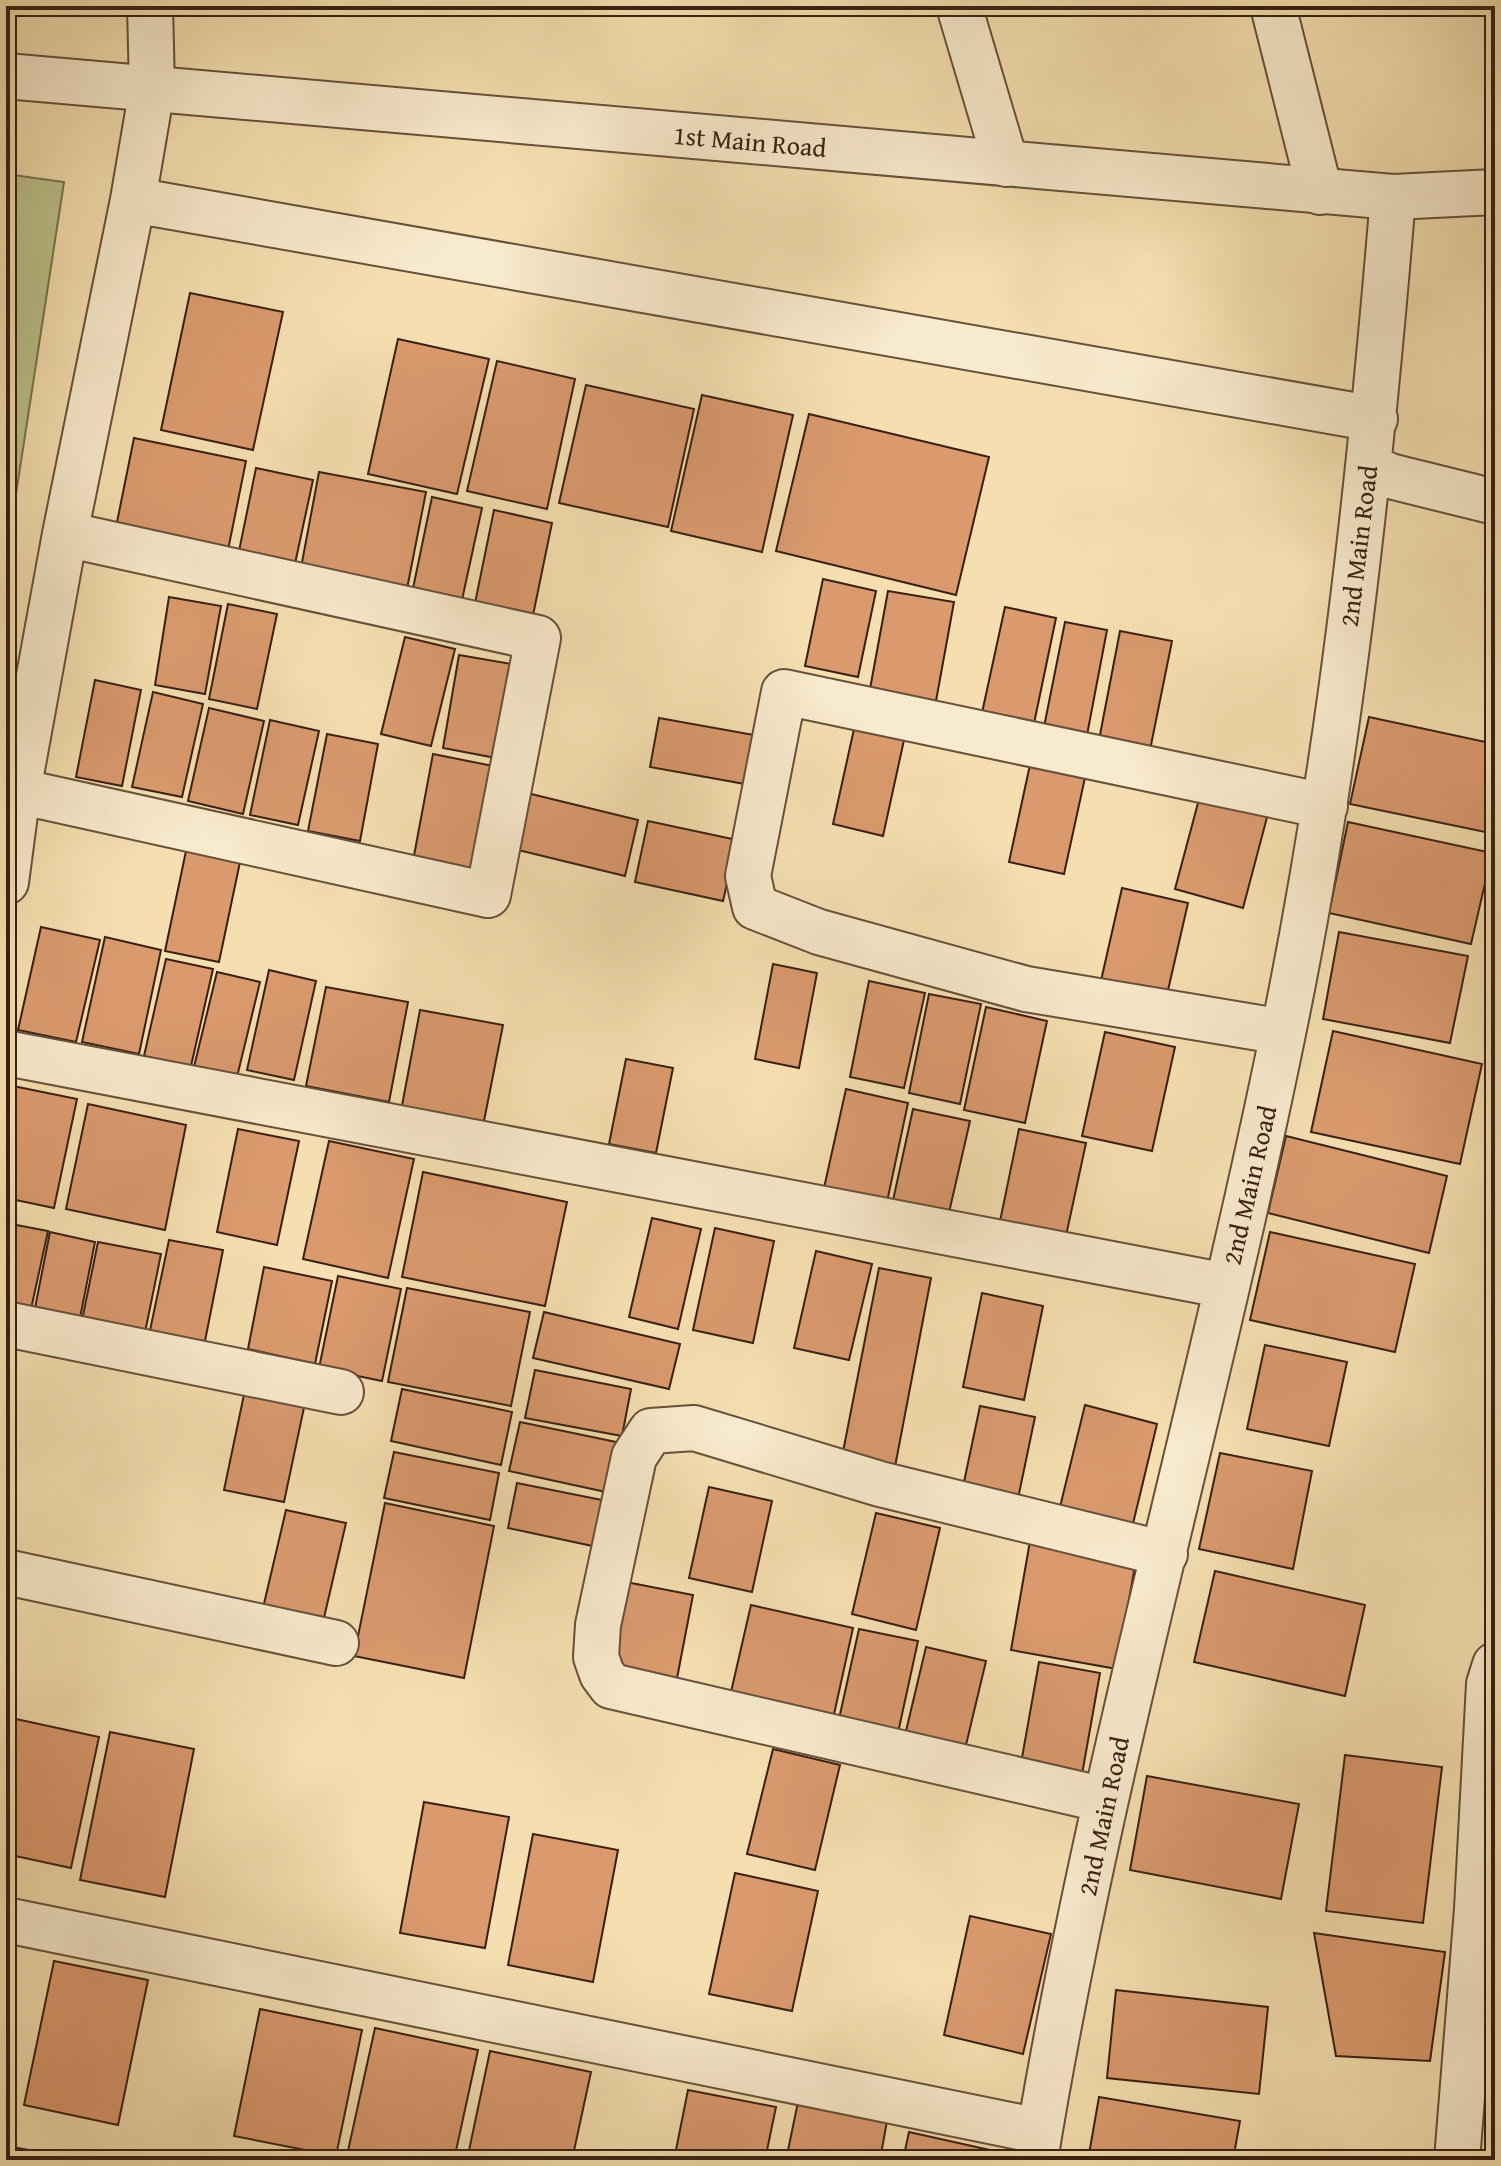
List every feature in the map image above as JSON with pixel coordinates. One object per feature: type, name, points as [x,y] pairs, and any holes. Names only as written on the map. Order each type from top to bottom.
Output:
[{"type":"street","points":[[6,882],[18,791],[65,534],[133,200],[152,89],[150,6]]},
{"type":"street","points":[[959,6],[1006,164]]},
{"type":"street","points":[[1273,6],[1320,192]]},
{"type":"street","name":"1st Main Road","points":[[6,76],[1320,192],[1393,197],[1495,192]]},
{"type":"street","name":"2nd Main Road","points":[[1037,2146],[1105,1800],[1165,1554],[1283,1032],[1325,806],[1375,419],[1393,197]]},
{"type":"street","points":[[133,200],[1375,419]]},
{"type":"street","points":[[1368,466],[1390,476],[1495,502]]},
{"type":"street","points":[[18,791],[488,895],[538,638],[65,534]]},
{"type":"street","points":[[1283,1032],[1026,989],[819,932],[755,907],[748,876],[757,823],[784,692],[1325,806]]},
{"type":"street","points":[[6,1053],[1227,1286]]},
{"type":"street","points":[[6,1324],[341,1392]]},
{"type":"street","points":[[1105,1800],[611,1686],[602,1674],[596,1657],[598,1625],[634,1457],[651,1431],[694,1428],[880,1484],[1165,1554]]},
{"type":"street","points":[[6,1572],[336,1643]]},
{"type":"street","points":[[1457,2160],[1477,1909],[1489,1684],[1495,1665]]},
{"type":"street","points":[[6,1920],[1037,2146]]},
{"type":"green space","points":[[6,174],[64,182],[6,559]]},
{"type":"building","points":[[190,293],[283,312],[253,450],[161,430]]},
{"type":"building","points":[[398,339],[489,359],[457,494],[368,474]]},
{"type":"building","points":[[497,361],[575,379],[547,509],[467,491]]},
{"type":"building","points":[[586,385],[694,409],[668,527],[559,503]]},
{"type":"building","points":[[702,395],[793,415],[762,552],[671,531]]},
{"type":"building","points":[[809,414],[989,457],[956,595],[776,551]]},
{"type":"building","points":[[134,438],[246,461],[226,560],[114,537]]},
{"type":"building","points":[[256,468],[313,480],[293,573],[237,561]]},
{"type":"building","points":[[319,472],[426,492],[406,594],[300,573]]},
{"type":"building","points":[[432,497],[482,508],[460,609],[411,598]]},
{"type":"building","points":[[494,510],[552,523],[531,625],[473,613]]},
{"type":"building","points":[[823,579],[876,591],[858,677],[805,666]]},
{"type":"building","points":[[888,591],[954,602],[936,701],[870,689]]},
{"type":"building","points":[[169,597],[221,606],[205,694],[155,685]]},
{"type":"building","points":[[228,604],[277,614],[257,709],[209,699]]},
{"type":"building","points":[[1005,607],[1056,618],[1032,733],[980,722]]},
{"type":"building","points":[[1065,622],[1107,630],[1087,735],[1044,727]]},
{"type":"building","points":[[1120,631],[1172,641],[1150,750],[1099,740]]},
{"type":"building","points":[[405,637],[455,649],[431,746],[381,734]]},
{"type":"building","points":[[459,655],[512,664],[496,758],[443,748]]},
{"type":"building","points":[[95,680],[141,690],[122,786],[76,777]]},
{"type":"building","points":[[153,692],[203,704],[182,797],[132,787]]},
{"type":"building","points":[[209,708],[264,721],[243,814],[188,801]]},
{"type":"building","points":[[1369,717],[1495,744],[1495,834],[1350,804]]},
{"type":"building","points":[[659,718],[754,735],[745,784],[650,767]]},
{"type":"building","points":[[270,720],[319,731],[298,825],[250,815]]},
{"type":"building","points":[[854,729],[904,740],[883,836],[833,824]]},
{"type":"building","points":[[327,734],[378,744],[360,841],[308,831]]},
{"type":"building","points":[[433,754],[498,767],[477,873],[413,861]]},
{"type":"building","points":[[1031,760],[1086,773],[1064,874],[1009,862]]},
{"type":"building","points":[[1202,788],[1270,806],[1243,908],[1175,889]]},
{"type":"building","points":[[527,793],[638,820],[625,876],[514,849]]},
{"type":"building","points":[[648,821],[737,840],[723,901],[635,882]]},
{"type":"building","points":[[1348,822],[1492,853],[1471,944],[1329,913]]},
{"type":"building","points":[[186,851],[240,862],[219,962],[165,951]]},
{"type":"building","points":[[1122,888],[1188,903],[1166,999],[1100,985]]},
{"type":"building","points":[[41,927],[100,940],[76,1042],[18,1030]]},
{"type":"building","points":[[1339,932],[1468,956],[1450,1043],[1323,1019]]},
{"type":"building","points":[[105,937],[161,950],[139,1054],[82,1042]]},
{"type":"building","points":[[166,959],[213,969],[191,1066],[144,1056]]},
{"type":"building","points":[[773,964],[817,973],[799,1068],[755,1059]]},
{"type":"building","points":[[269,970],[316,981],[294,1080],[247,1070]]},
{"type":"building","points":[[217,972],[260,982],[236,1081],[193,1071]]},
{"type":"building","points":[[869,981],[925,993],[904,1088],[850,1077]]},
{"type":"building","points":[[326,987],[408,1002],[389,1102],[306,1086]]},
{"type":"building","points":[[929,994],[981,1004],[960,1104],[909,1093]]},
{"type":"building","points":[[986,1007],[1047,1021],[1025,1123],[964,1110]]},
{"type":"building","points":[[420,1010],[503,1025],[483,1126],[401,1111]]},
{"type":"building","points":[[1333,1031],[1482,1064],[1460,1164],[1311,1132]]},
{"type":"building","points":[[1105,1032],[1175,1047],[1152,1151],[1082,1136]]},
{"type":"building","points":[[626,1059],[673,1068],[656,1153],[609,1144]]},
{"type":"building","points":[[13,1086],[77,1099],[54,1208],[6,1198],[6,1119]]},
{"type":"building","points":[[846,1089],[908,1103],[887,1202],[824,1188]]},
{"type":"building","points":[[88,1104],[186,1125],[165,1230],[66,1209]]},
{"type":"building","points":[[913,1109],[970,1121],[948,1217],[892,1205]]},
{"type":"building","points":[[238,1129],[299,1141],[277,1245],[217,1232]]},
{"type":"building","points":[[1019,1129],[1086,1143],[1064,1245],[998,1231]]},
{"type":"building","points":[[1286,1136],[1447,1176],[1429,1253],[1268,1213]]},
{"type":"building","points":[[329,1141],[414,1159],[388,1278],[303,1259]]},
{"type":"building","points":[[423,1172],[567,1202],[545,1306],[402,1277]]},
{"type":"building","points":[[652,1218],[701,1229],[678,1329],[629,1317]]},
{"type":"building","points":[[6,1223],[48,1231],[28,1323],[6,1319]]},
{"type":"building","points":[[715,1228],[774,1241],[753,1343],[693,1330]]},
{"type":"building","points":[[50,1232],[95,1242],[77,1333],[32,1323]]},
{"type":"building","points":[[1270,1232],[1415,1264],[1395,1352],[1250,1320]]},
{"type":"building","points":[[169,1240],[223,1250],[203,1351],[148,1340]]},
{"type":"building","points":[[98,1242],[161,1254],[142,1347],[79,1335]]},
{"type":"building","points":[[816,1251],[872,1264],[849,1360],[794,1348]]},
{"type":"building","points":[[264,1267],[332,1281],[315,1364],[248,1349]]},
{"type":"building","points":[[879,1268],[931,1278],[894,1472],[841,1462]]},
{"type":"building","points":[[338,1276],[401,1289],[382,1381],[319,1368]]},
{"type":"building","points":[[407,1288],[530,1312],[511,1406],[388,1382]]},
{"type":"building","points":[[982,1293],[1043,1306],[1024,1400],[963,1387]]},
{"type":"building","points":[[544,1312],[680,1344],[669,1389],[533,1358]]},
{"type":"building","points":[[1265,1345],[1347,1362],[1329,1446],[1247,1429]]},
{"type":"building","points":[[535,1370],[631,1389],[622,1436],[525,1418]]},
{"type":"building","points":[[246,1385],[306,1398],[284,1502],[224,1490]]},
{"type":"building","points":[[402,1389],[512,1412],[501,1465],[391,1441]]},
{"type":"building","points":[[1085,1405],[1157,1424],[1131,1532],[1058,1515]]},
{"type":"building","points":[[980,1406],[1035,1417],[1015,1513],[960,1501]]},
{"type":"building","points":[[520,1422],[626,1444],[615,1494],[509,1471]]},
{"type":"building","points":[[394,1452],[499,1473],[490,1520],[384,1498]]},
{"type":"building","points":[[1220,1453],[1312,1471],[1293,1569],[1199,1549]]},
{"type":"building","points":[[517,1483],[612,1502],[602,1548],[508,1528]]},
{"type":"building","points":[[709,1487],[772,1501],[752,1592],[689,1578]]},
{"type":"building","points":[[385,1503],[494,1526],[464,1678],[354,1656]]},
{"type":"building","points":[[286,1510],[346,1523],[323,1622],[263,1608]]},
{"type":"building","points":[[876,1513],[940,1528],[916,1630],[852,1614]]},
{"type":"building","points":[[1030,1541],[1136,1560],[1117,1669],[1011,1650]]},
{"type":"building","points":[[1215,1571],[1365,1605],[1345,1696],[1194,1662]]},
{"type":"building","points":[[626,1582],[693,1595],[674,1694],[607,1680]]},
{"type":"building","points":[[751,1605],[853,1628],[831,1728],[728,1705]]},
{"type":"building","points":[[859,1629],[918,1641],[896,1742],[837,1728]]},
{"type":"building","points":[[926,1647],[986,1661],[966,1745],[906,1731]]},
{"type":"building","points":[[1039,1662],[1100,1673],[1081,1780],[1020,1769]]},
{"type":"building","points":[[16,1719],[99,1737],[71,1868],[6,1854],[6,1766]]},
{"type":"building","points":[[110,1732],[194,1749],[165,1897],[80,1880]]},
{"type":"building","points":[[773,1749],[840,1765],[815,1870],[747,1854]]},
{"type":"building","points":[[1345,1755],[1442,1767],[1423,1923],[1326,1911]]},
{"type":"building","points":[[1147,1776],[1299,1804],[1281,1899],[1130,1870]]},
{"type":"building","points":[[424,1802],[509,1817],[485,1948],[400,1933]]},
{"type":"building","points":[[533,1834],[618,1850],[593,1982],[508,1965]]},
{"type":"building","points":[[735,1873],[818,1891],[792,2011],[709,1994]]},
{"type":"building","points":[[970,1916],[1051,1934],[1023,2054],[944,2035]]},
{"type":"building","points":[[1314,1933],[1445,1952],[1430,2061],[1336,2056]]},
{"type":"building","points":[[54,1961],[148,1980],[118,2125],[24,2105]]},
{"type":"building","points":[[1116,1990],[1268,2007],[1259,2094],[1107,2078]]},
{"type":"building","points":[[260,2009],[362,2030],[336,2156],[234,2136]]},
{"type":"building","points":[[375,2028],[478,2050],[454,2160],[346,2160]]},
{"type":"building","points":[[490,2051],[591,2072],[572,2160],[467,2160]]},
{"type":"building","points":[[688,2090],[776,2107],[765,2160],[674,2160]]},
{"type":"building","points":[[1099,2097],[1240,2121],[1233,2160],[1088,2160]]},
{"type":"building","points":[[798,2102],[887,2121],[880,2160],[786,2160]]},
{"type":"building","points":[[909,2132],[990,2150],[988,2160],[903,2160]]},
{"type":"building","points":[[6,2146],[87,2160],[6,2160]]}]
